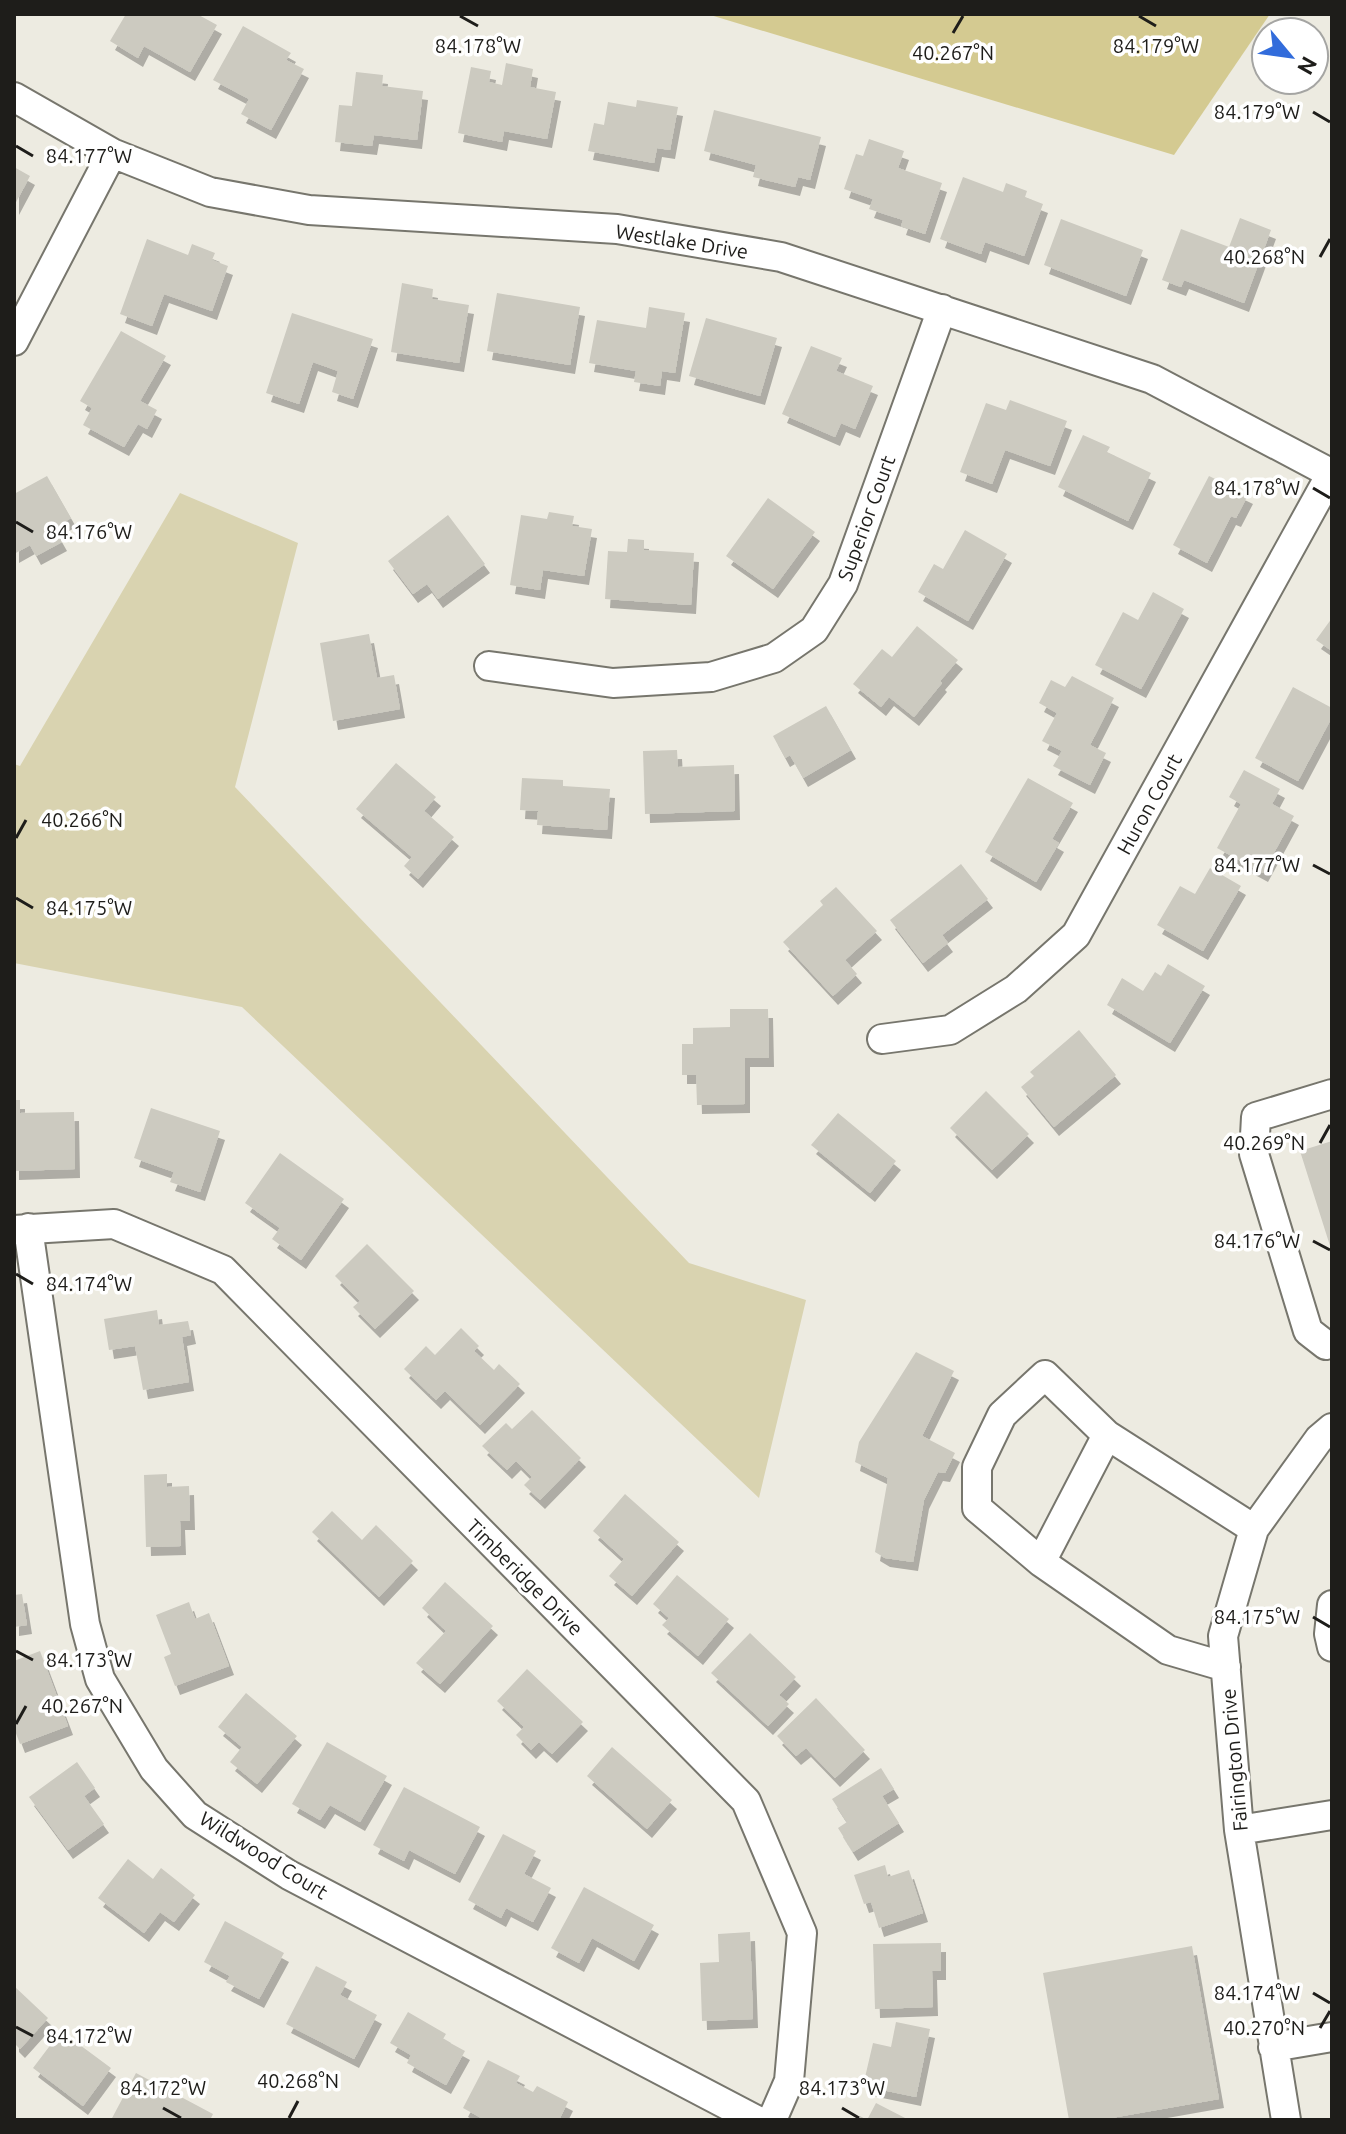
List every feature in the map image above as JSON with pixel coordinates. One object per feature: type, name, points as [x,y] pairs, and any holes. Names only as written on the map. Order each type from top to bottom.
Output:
[{"type":"street","name":"Westlake Drive","points":[[14,97],[112,153],[210,192],[309,210],[617,229],[781,257],[1152,379],[1332,474]]},
{"type":"street","points":[[14,341],[112,153]]},
{"type":"street","name":"Superior Court","points":[[489,666],[613,683],[711,677],[774,658],[814,630],[843,584],[942,309]]},
{"type":"street","name":"Huron Court","points":[[882,1039],[950,1030],[1016,989],[1076,935],[1332,474]]},
{"type":"street","points":[[1330,1348],[1308,1331],[1254,1154],[1256,1117],[1332,1094]]},
{"type":"street","name":"Timberidge Drive","points":[[21,1229],[114,1224],[223,1270],[746,1801],[802,1933],[789,2081],[772,2120]]},
{"type":"street","name":"Wildwood Court","points":[[21,1229],[85,1624],[100,1679],[154,1769],[195,1815],[289,1875],[756,2120]]},
{"type":"street","points":[[1226,1667],[1168,1650],[1041,1562],[977,1508],[977,1467],[1002,1415],[1045,1375],[1107,1435],[1254,1529]]},
{"type":"street","name":"Fairington Drive","points":[[1286,2120],[1239,1830],[1223,1636],[1254,1529],[1319,1439],[1332,1428]]},
{"type":"street","points":[[1041,1562],[1107,1435]]},
{"type":"street","points":[[1332,1605],[1329,1634],[1332,1647]]},
{"type":"street","points":[[1239,1830],[1332,1815]]},
{"type":"street","points":[[1273,2047],[1332,2037]]},
{"type":"shaded area","points":[[707,14],[1270,14],[1250,16],[1250,43],[1174,155]]},
{"type":"shaded area","points":[[180,493],[298,543],[235,787],[689,1263],[806,1300],[759,1498],[242,1007],[14,963],[14,764],[20,766]]},
{"type":"building","points":[[126,14],[197,14],[217,25],[190,72],[144,46],[138,58],[110,41]]},
{"type":"building","points":[[243,26],[291,53],[286,60],[304,69],[271,130],[241,114],[249,99],[213,80]]},
{"type":"building","points":[[506,63],[533,69],[530,87],[556,92],[547,139],[504,131],[502,142],[458,133],[471,67],[491,71],[489,82],[502,85]]},
{"type":"building","points":[[356,72],[383,75],[382,86],[423,91],[417,140],[374,135],[372,146],[335,142],[339,105],[352,106]]},
{"type":"building","points":[[637,100],[678,107],[670,150],[657,148],[654,163],[588,151],[594,123],[604,125],[608,102],[636,107]]},
{"type":"building","points":[[714,110],[821,137],[810,180],[798,177],[795,187],[753,177],[756,165],[704,151]]},
{"type":"building","points":[[869,139],[904,151],[898,168],[942,183],[925,234],[901,226],[903,220],[869,209],[873,199],[844,189],[856,154],[863,156]]},
{"type":"building","points":[[14,167],[30,176],[14,206]]},
{"type":"building","points":[[963,177],[1003,192],[1006,183],[1027,191],[1025,197],[1043,204],[1024,256],[985,242],[981,254],[940,239]]},
{"type":"building","points":[[1240,218],[1271,230],[1244,303],[1184,280],[1181,287],[1162,280],[1181,229],[1229,247]]},
{"type":"building","points":[[1061,219],[1143,250],[1126,296],[1044,265]]},
{"type":"building","points":[[147,239],[188,255],[192,244],[215,253],[212,260],[228,266],[212,311],[164,294],[152,326],[120,314]]},
{"type":"building","points":[[402,283],[433,289],[432,299],[469,305],[459,363],[391,352]]},
{"type":"building","points":[[497,293],[580,307],[570,365],[487,351]]},
{"type":"building","points":[[649,307],[685,313],[675,373],[662,371],[660,386],[634,382],[636,371],[589,363],[597,320],[646,328]]},
{"type":"building","points":[[292,313],[373,339],[353,399],[332,392],[338,371],[313,362],[299,404],[266,393]]},
{"type":"building","points":[[706,318],[777,338],[760,396],[689,376]]},
{"type":"building","points":[[121,331],[166,356],[140,401],[157,410],[147,429],[138,424],[124,447],[83,425],[92,408],[80,401]]},
{"type":"building","points":[[811,346],[842,358],[836,371],[873,386],[855,429],[841,423],[835,437],[782,414]]},
{"type":"building","points":[[1010,400],[1067,421],[1050,466],[1005,450],[992,484],[960,472],[986,403],[1006,410]]},
{"type":"building","points":[[1083,435],[1110,447],[1107,452],[1151,473],[1128,521],[1058,487]]},
{"type":"building","points":[[47,476],[71,518],[54,528],[62,542],[36,556],[30,545],[14,554],[14,494]]},
{"type":"building","points":[[1209,476],[1248,495],[1236,518],[1231,516],[1207,563],[1173,545]]},
{"type":"building","points":[[768,498],[815,532],[773,589],[726,556]]},
{"type":"building","points":[[549,512],[574,516],[572,526],[592,529],[584,576],[543,570],[540,590],[510,585],[521,515],[547,519]]},
{"type":"building","points":[[448,515],[485,564],[438,599],[427,584],[413,594],[388,561]]},
{"type":"building","points":[[965,530],[1007,554],[968,621],[918,592],[934,564],[943,569]]},
{"type":"building","points":[[628,539],[644,540],[644,550],[694,553],[691,605],[605,599],[608,551],[627,552]]},
{"type":"building","points":[[1153,592],[1184,609],[1141,689],[1095,665],[1123,612],[1138,620]]},
{"type":"building","points":[[1332,618],[1332,651],[1316,640]]},
{"type":"building","points":[[917,626],[958,660],[914,717],[889,697],[881,707],[853,684],[882,649],[892,657]]},
{"type":"building","points":[[369,634],[377,678],[394,675],[400,709],[333,721],[320,643]]},
{"type":"building","points":[[1072,676],[1114,698],[1090,745],[1106,753],[1090,785],[1053,766],[1062,751],[1042,741],[1057,713],[1039,703],[1051,680],[1065,687]]},
{"type":"building","points":[[1293,687],[1332,708],[1332,717],[1298,781],[1255,758]]},
{"type":"building","points":[[826,706],[851,750],[803,778],[790,755],[785,758],[773,736]]},
{"type":"building","points":[[677,750],[678,767],[734,765],[735,811],[645,814],[643,751]]},
{"type":"building","points":[[396,763],[436,797],[424,811],[454,837],[418,879],[404,866],[412,857],[356,809]]},
{"type":"building","points":[[1244,770],[1280,789],[1272,804],[1294,816],[1263,873],[1217,848],[1241,804],[1229,797]]},
{"type":"building","points":[[522,778],[563,780],[563,786],[610,789],[607,830],[537,825],[538,811],[520,810]]},
{"type":"building","points":[[1028,778],[1073,803],[1052,839],[1059,843],[1036,882],[985,852]]},
{"type":"building","points":[[961,864],[988,899],[942,935],[948,943],[923,963],[890,920]]},
{"type":"building","points":[[1210,868],[1241,886],[1203,951],[1157,925],[1180,886],[1195,894]]},
{"type":"building","points":[[836,887],[877,931],[845,960],[857,974],[833,996],[783,942],[823,905],[820,901]]},
{"type":"building","points":[[1168,964],[1205,986],[1170,1043],[1107,1005],[1122,978],[1143,991],[1155,972],[1161,976]]},
{"type":"building","points":[[730,1009],[768,1009],[769,1058],[745,1058],[745,1104],[697,1105],[696,1075],[682,1075],[682,1044],[693,1044],[693,1028],[730,1027]]},
{"type":"building","points":[[1079,1030],[1116,1075],[1054,1127],[1021,1087],[1034,1076],[1030,1072]]},
{"type":"building","points":[[986,1091],[1029,1134],[992,1170],[950,1128]]},
{"type":"building","points":[[14,1100],[20,1100],[20,1113],[74,1112],[75,1169],[14,1171]]},
{"type":"building","points":[[151,1108],[220,1131],[200,1192],[170,1182],[174,1172],[134,1158]]},
{"type":"building","points":[[838,1113],[896,1161],[870,1193],[811,1145]]},
{"type":"building","points":[[1332,1141],[1332,1248],[1331,1249],[1300,1151]]},
{"type":"building","points":[[280,1153],[344,1199],[301,1260],[272,1239],[280,1228],[245,1203]]},
{"type":"building","points":[[367,1244],[414,1291],[375,1329],[353,1307],[360,1301],[335,1276]]},
{"type":"building","points":[[157,1310],[159,1325],[188,1321],[191,1335],[182,1337],[189,1382],[143,1390],[135,1346],[109,1350],[104,1319]]},
{"type":"building","points":[[461,1328],[479,1346],[474,1351],[494,1370],[499,1364],[520,1384],[480,1425],[445,1391],[436,1400],[404,1369],[426,1346],[435,1355]]},
{"type":"building","points":[[916,1352],[954,1371],[922,1436],[955,1453],[945,1473],[938,1472],[924,1500],[913,1562],[885,1558],[875,1552],[888,1478],[855,1462],[859,1442]]},
{"type":"building","points":[[532,1410],[581,1458],[540,1500],[524,1485],[532,1477],[516,1461],[507,1470],[482,1446],[506,1423],[512,1429]]},
{"type":"building","points":[[167,1474],[167,1487],[189,1486],[190,1521],[180,1521],[181,1546],[146,1547],[144,1475]]},
{"type":"building","points":[[625,1494],[679,1542],[632,1596],[609,1576],[624,1559],[593,1531]]},
{"type":"building","points":[[332,1511],[362,1540],[376,1525],[413,1561],[379,1597],[312,1532]]},
{"type":"building","points":[[677,1575],[729,1619],[698,1656],[662,1625],[669,1618],[653,1604]]},
{"type":"building","points":[[445,1582],[493,1626],[440,1684],[416,1663],[446,1631],[422,1608]]},
{"type":"building","points":[[22,1594],[27,1625],[14,1627],[14,1595]]},
{"type":"building","points":[[189,1602],[195,1619],[209,1613],[229,1666],[175,1686],[164,1657],[171,1654],[156,1615]]},
{"type":"building","points":[[750,1633],[796,1677],[779,1695],[789,1704],[768,1726],[711,1673]]},
{"type":"building","points":[[40,1651],[68,1726],[20,1744],[14,1728],[14,1661]]},
{"type":"building","points":[[527,1669],[583,1722],[552,1754],[539,1742],[531,1750],[516,1735],[524,1727],[497,1701]]},
{"type":"building","points":[[246,1693],[297,1736],[257,1784],[230,1762],[242,1747],[218,1727]]},
{"type":"building","points":[[816,1698],[865,1750],[835,1778],[806,1748],[796,1756],[777,1736]]},
{"type":"building","points":[[327,1742],[387,1776],[360,1822],[330,1805],[320,1820],[292,1804]]},
{"type":"building","points":[[612,1747],[672,1800],[647,1829],[587,1776]]},
{"type":"building","points":[[77,1762],[95,1788],[84,1796],[104,1824],[68,1850],[29,1797]]},
{"type":"building","points":[[881,1768],[894,1789],[882,1796],[899,1823],[853,1852],[838,1828],[847,1822],[832,1799]]},
{"type":"building","points":[[404,1787],[480,1827],[455,1874],[409,1850],[404,1861],[373,1845]]},
{"type":"building","points":[[503,1834],[536,1851],[524,1874],[551,1888],[533,1922],[506,1908],[501,1918],[468,1900]]},
{"type":"building","points":[[128,1859],[153,1879],[161,1868],[195,1895],[174,1922],[160,1912],[144,1933],[98,1898]]},
{"type":"building","points":[[885,1865],[888,1877],[909,1870],[923,1913],[879,1928],[871,1902],[864,1904],[854,1875]]},
{"type":"building","points":[[584,1887],[654,1925],[634,1961],[592,1938],[579,1963],[551,1948]]},
{"type":"building","points":[[225,1921],[284,1953],[259,1999],[226,1982],[230,1976],[204,1962]]},
{"type":"building","points":[[750,1932],[753,2019],[702,2021],[700,1963],[719,1962],[718,1934]]},
{"type":"building","points":[[941,1943],[941,1971],[932,1971],[933,2007],[875,2009],[873,1944]]},
{"type":"building","points":[[1192,1946],[1219,2099],[1100,2120],[1069,2120],[1043,1973]]},
{"type":"building","points":[[316,1966],[347,1982],[340,1995],[377,2015],[354,2059],[286,2024]]},
{"type":"building","points":[[14,1986],[48,2018],[20,2049],[14,2043]]},
{"type":"building","points":[[408,2012],[446,2034],[443,2039],[465,2051],[446,2085],[407,2063],[411,2055],[390,2043]]},
{"type":"building","points":[[896,2022],[930,2029],[916,2097],[863,2086],[873,2043],[891,2047]]},
{"type":"building","points":[[61,2031],[111,2068],[83,2106],[33,2068]]},
{"type":"building","points":[[488,2060],[520,2076],[516,2083],[533,2092],[537,2086],[568,2102],[559,2120],[485,2120],[463,2108]]},
{"type":"building","points":[[136,2073],[213,2114],[210,2120],[111,2120]]},
{"type":"building","points":[[876,2103],[909,2120],[867,2120]]}]
